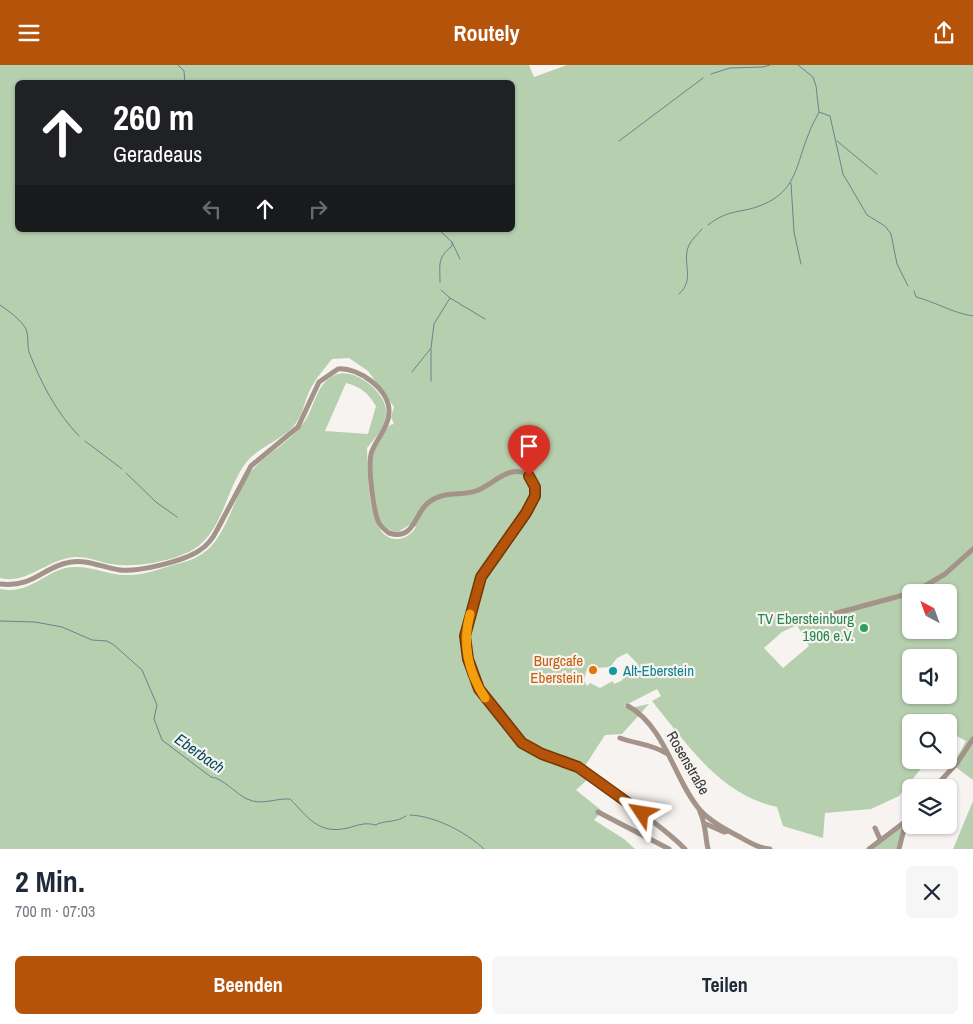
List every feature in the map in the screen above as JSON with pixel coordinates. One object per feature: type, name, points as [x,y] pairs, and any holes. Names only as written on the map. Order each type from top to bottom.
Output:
[{"type":"street","points":[[0,584],[21,584],[62,564],[72,562],[128,570],[145,568],[198,552],[211,540],[218,530],[251,466],[298,427],[319,383],[331,372],[350,369],[366,376],[388,406],[388,418],[373,448],[370,462],[378,521],[389,533],[400,535],[410,530],[426,504],[436,497],[476,491],[512,472],[524,473],[533,481],[536,491],[532,502],[510,539],[481,577],[465,636],[468,659],[477,684],[522,743],[542,754],[578,767],[652,820],[685,849]]},
{"type":"street","points":[[928,584],[945,574],[973,549]]},
{"type":"street","points":[[822,617],[902,596]]},
{"type":"street","name":"Rosenstraße","points":[[628,706],[640,712],[655,731],[699,809],[728,831],[760,848],[770,849]]},
{"type":"street","points":[[620,738],[637,745],[651,745],[669,755]]},
{"type":"street","points":[[942,779],[973,739]]},
{"type":"street","points":[[699,809],[706,824],[705,837],[708,849]]},
{"type":"street","points":[[598,812],[669,849]]},
{"type":"street","name":"Rosenstraße","points":[[706,824],[724,832],[728,831]]},
{"type":"street","points":[[869,849],[902,824]]},
{"type":"street","points":[[875,828],[880,839]]},
{"type":"street","points":[[899,849],[903,834]]},
{"type":"green space","points":[[0,65],[529,65],[534,77],[567,65],[973,65],[973,780],[957,768],[957,758],[966,741],[957,736],[957,714],[902,714],[902,769],[921,769],[913,779],[902,779],[902,792],[899,796],[871,809],[825,813],[823,838],[783,826],[777,807],[757,801],[738,791],[706,766],[652,701],[661,696],[657,689],[624,706],[632,710],[635,707],[649,704],[622,734],[605,735],[583,769],[563,757],[528,745],[512,731],[486,693],[476,672],[471,652],[470,632],[473,612],[479,592],[503,551],[501,545],[482,570],[475,585],[463,648],[469,680],[510,735],[525,750],[542,758],[559,762],[589,778],[576,790],[602,811],[594,820],[624,839],[635,849],[0,849],[0,589],[21,589],[56,571],[74,567],[119,575],[137,575],[183,562],[202,554],[210,547],[224,528],[244,482],[250,473],[302,425],[323,384],[335,375],[343,373],[351,374],[368,383],[381,397],[385,405],[386,417],[380,432],[367,448],[371,502],[379,528],[387,536],[397,539],[405,537],[414,530],[416,527],[411,524],[398,532],[391,530],[381,522],[379,517],[374,492],[372,460],[374,451],[382,437],[390,425],[394,424],[391,417],[394,407],[368,371],[349,358],[332,359],[312,386],[293,427],[256,453],[245,464],[232,487],[216,524],[200,545],[189,552],[171,559],[140,565],[111,564],[88,558],[74,557],[64,559],[19,578],[0,578]],"holes":[[[346,383],[364,391],[376,406],[368,434],[325,431]],[[797,625],[809,646],[783,668],[764,648],[782,632]],[[627,653],[638,664],[621,681],[614,684],[613,681],[600,688],[590,683],[587,686],[584,680],[587,669],[593,664],[596,668],[610,667],[617,658]]]},
{"type":"green space","points":[[973,801],[973,849],[953,849]]},
{"type":"green space","points":[[902,826],[898,849],[871,849]]},
{"type":"waterway","points":[[178,65],[184,71],[185,80]]},
{"type":"waterway","points":[[711,74],[730,68],[770,65]]},
{"type":"waterway","points":[[798,65],[813,77],[819,112],[830,116],[843,174],[867,215],[885,226],[891,234],[897,264],[908,286]]},
{"type":"waterway","points":[[619,141],[703,78]]},
{"type":"waterway","points":[[708,225],[723,216],[762,205],[774,199],[782,192],[794,175],[810,130],[819,112]]},
{"type":"waterway","points":[[837,141],[877,174]]},
{"type":"waterway","points":[[791,183],[794,232],[801,264]]},
{"type":"waterway","points":[[679,294],[687,283],[686,258],[689,245],[702,229]]},
{"type":"waterway","points":[[440,282],[440,262],[447,250],[452,246],[452,242],[441,232]]},
{"type":"waterway","points":[[452,242],[460,259]]},
{"type":"waterway","points":[[412,372],[431,348],[434,324],[450,298],[441,290]]},
{"type":"waterway","points":[[914,291],[916,297],[973,316]]},
{"type":"waterway","points":[[450,298],[485,319]]},
{"type":"waterway","points":[[0,305],[18,319],[26,329],[29,352],[44,386],[56,407],[79,436]]},
{"type":"waterway","points":[[431,349],[431,381]]},
{"type":"waterway","points":[[85,441],[122,469]]},
{"type":"waterway","points":[[126,473],[156,502],[177,517]]},
{"type":"waterway","name":"Eberbach","points":[[0,621],[35,622],[62,627],[92,640],[107,641],[114,645],[142,670],[157,705],[154,719],[162,740],[211,777],[220,780],[247,799],[258,802],[290,799],[314,823],[321,827],[338,830],[365,824],[375,825],[398,820],[406,816]]},
{"type":"waterway","name":"Eberbach","points":[[410,815],[430,818],[450,826],[484,849]]},
{"type":"slow traffic","points":[[470,614],[465,636],[466,648],[475,680],[485,698]]},
{"type":"place","name":"TV Ebersteinburg 1906 e.V.","points":[[864,628]]},
{"type":"place","name":"Burgcafe Eberstein","points":[[593,670]]},
{"type":"place","name":"Alt-Eberstein","points":[[613,671]]},
{"type":"route","points":[[529,476],[535,487],[535,496],[510,539],[485,569],[478,585],[465,636],[471,669],[479,689],[522,743],[530,749],[578,767],[642,813]]}]
